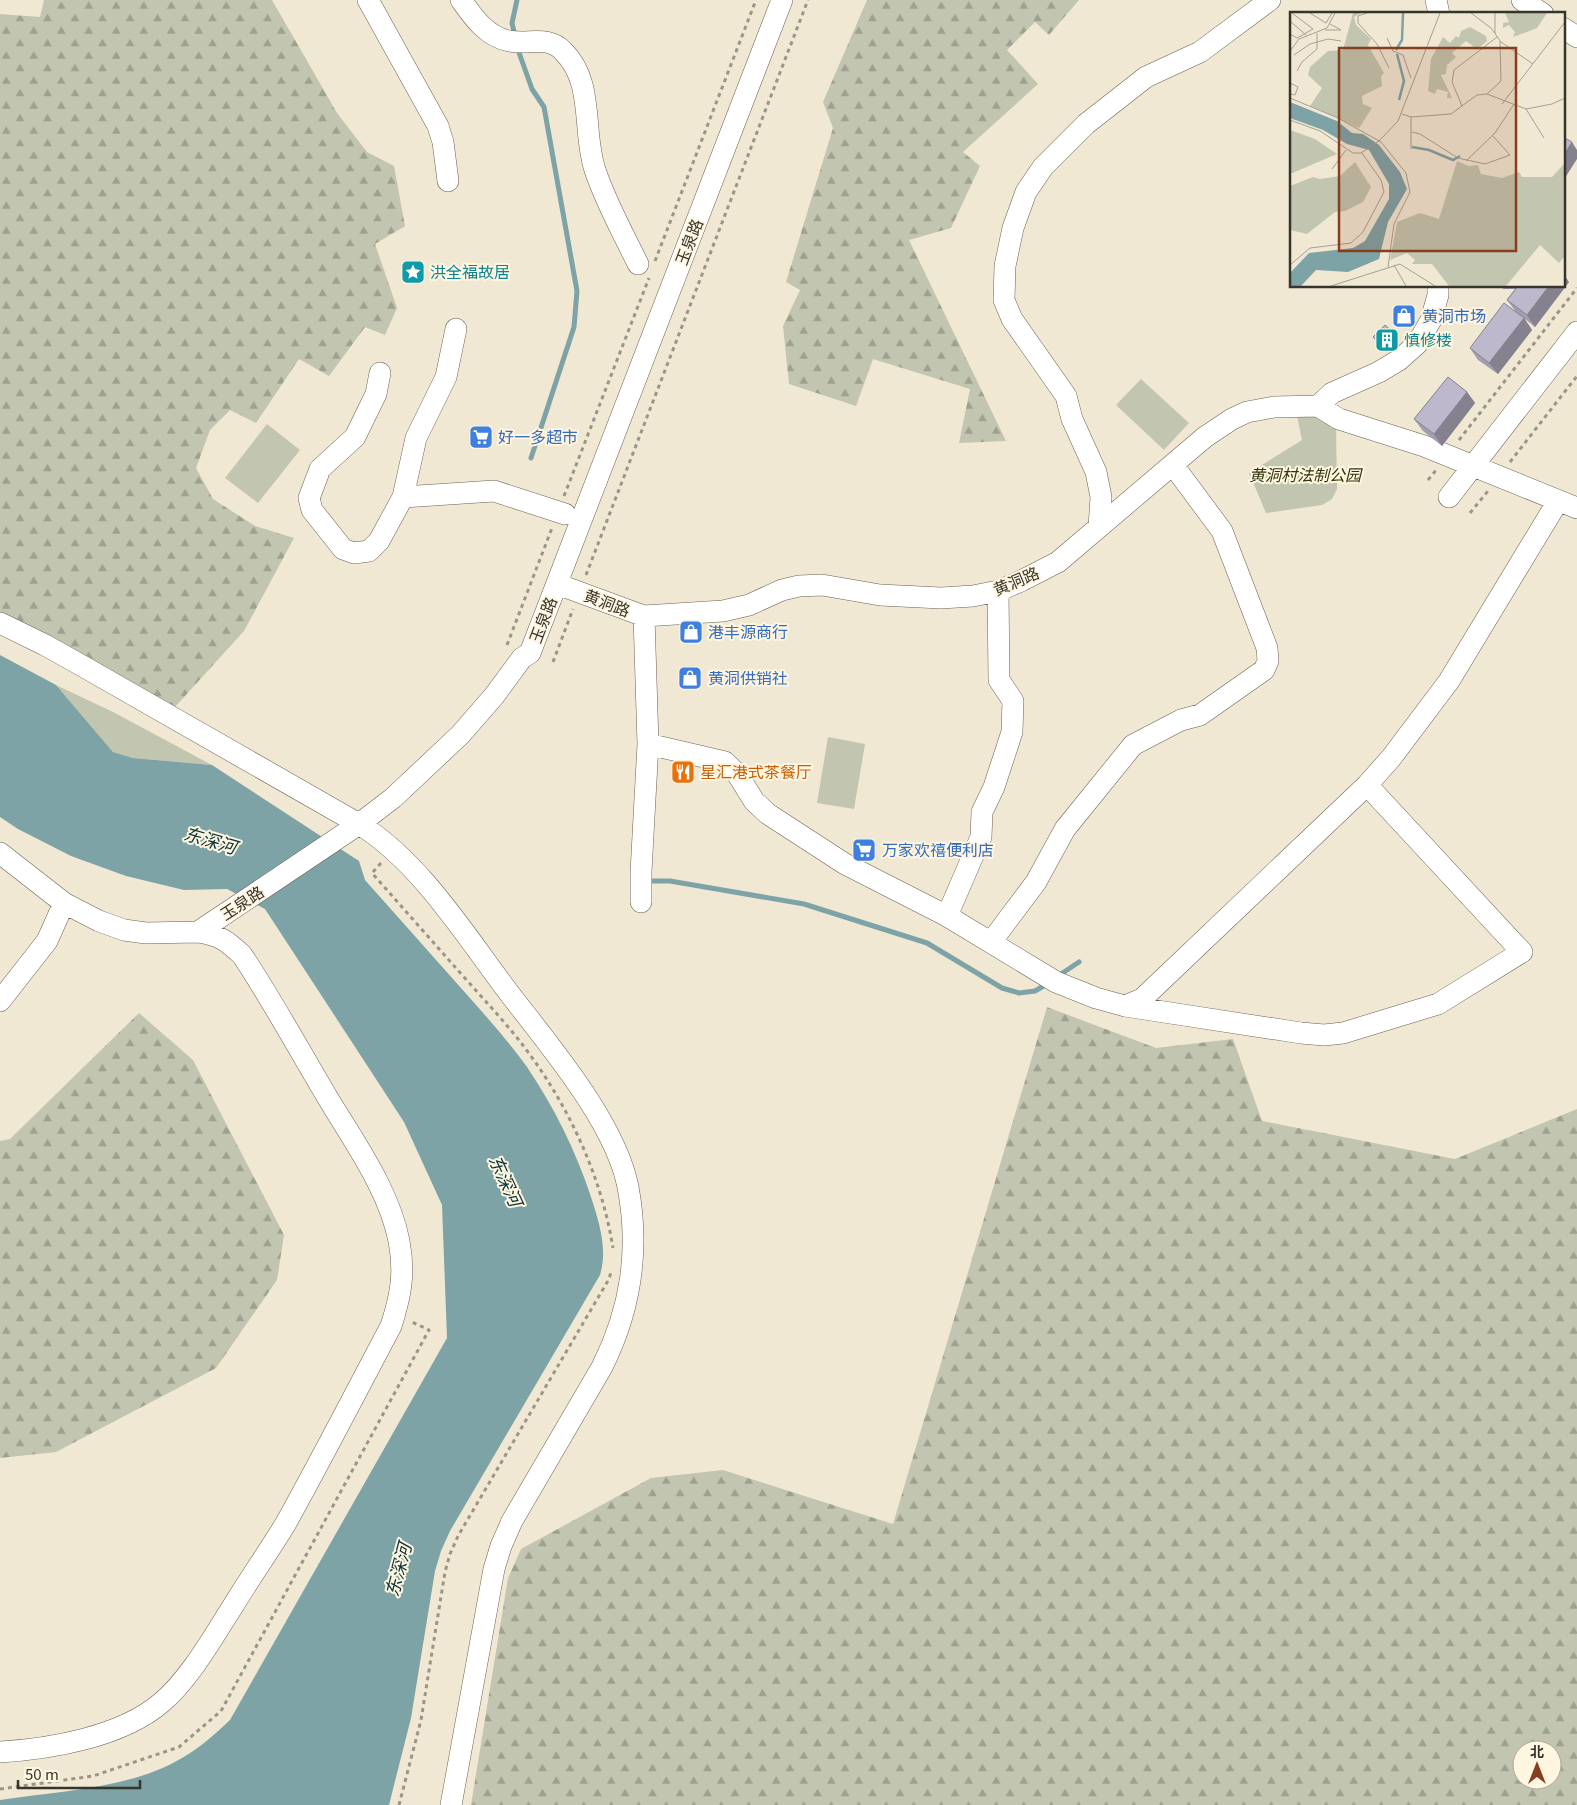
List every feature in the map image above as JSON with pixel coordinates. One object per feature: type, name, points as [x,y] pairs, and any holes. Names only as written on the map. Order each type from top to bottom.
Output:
[{"type":"street","points":[[368,0],[438,126],[443,142],[448,181]]},
{"type":"street","points":[[461,0],[483,28],[495,36],[519,41],[550,42],[562,49],[572,61],[584,92],[594,168],[600,185],[647,269]]},
{"type":"street","name":"玉泉路","points":[[198,932],[359,824],[393,798],[460,735],[494,696],[522,658],[530,654],[782,0]]},
{"type":"street","points":[[1099,527],[1101,497],[1096,472],[1072,419],[1066,396],[1056,379],[1020,332],[1004,300],[1005,266],[1013,228],[1026,192],[1043,167],[1086,124],[1146,77],[1200,52],[1270,0]]},
{"type":"street","points":[[1564,29],[1577,37]]},
{"type":"street","points":[[1125,1006],[1142,999],[1367,785],[1391,758],[1449,680],[1568,505],[1424,446],[1339,419],[1318,406],[1332,393],[1379,372],[1399,360],[1417,344],[1431,320],[1438,288]]},
{"type":"street","points":[[380,373],[376,394],[355,436],[320,469],[309,498],[312,510],[343,549],[354,553],[369,550],[379,540],[403,498],[416,438],[446,377],[456,329]]},
{"type":"street","points":[[1449,497],[1577,332]]},
{"type":"street","name":"黄洞路","points":[[557,584],[644,616],[723,611],[749,605],[782,590],[799,586],[822,586],[880,595],[941,598],[973,596],[998,591],[1058,562],[1205,437],[1232,419],[1247,412],[1274,407],[1318,406]]},
{"type":"street","points":[[991,942],[1036,882],[1065,829],[1133,745],[1181,720],[1200,715],[1264,670],[1268,661],[1267,648],[1222,531],[1172,466]]},
{"type":"street","points":[[403,498],[494,491],[561,512]]},
{"type":"street","points":[[947,916],[981,837],[982,812],[994,787],[1012,732],[1013,701],[999,680],[998,591]]},
{"type":"street","points":[[641,902],[648,744],[644,616]]},
{"type":"street","points":[[0,623],[45,645],[359,824],[393,848],[417,873],[449,913],[566,1068],[595,1111],[616,1150],[628,1186],[633,1232],[631,1280],[627,1305],[612,1346],[512,1521],[500,1546],[486,1607],[452,1805]]},
{"type":"street","points":[[648,744],[725,762],[738,775],[754,801],[768,814],[846,864],[947,916],[1056,982],[1096,998],[1125,1006],[1301,1034],[1343,1033],[1438,1004],[1522,952],[1367,785]]},
{"type":"street","points":[[0,853],[64,903],[99,921],[124,930],[146,933],[198,932],[218,936],[230,943],[242,955],[372,1174],[392,1215],[402,1260],[402,1282],[391,1326],[285,1524],[213,1637],[182,1681],[161,1704],[119,1727],[72,1742],[41,1748],[0,1752]]},
{"type":"street","points":[[0,1001],[47,941],[64,903]]},
{"type":"path","points":[[507,644],[561,512],[647,269],[756,0]]},
{"type":"path","points":[[585,578],[808,0]]},
{"type":"path","points":[[1458,442],[1577,288]]},
{"type":"path","points":[[1506,467],[1577,376]]},
{"type":"path","points":[[1428,480],[1440,465]]},
{"type":"path","points":[[1470,513],[1488,490]]},
{"type":"path","points":[[553,662],[574,606]]},
{"type":"path","points":[[386,858],[372,873],[518,1039],[555,1094],[584,1151],[595,1178],[610,1228],[614,1253]]},
{"type":"path","points":[[399,1805],[421,1720],[444,1572],[450,1554],[458,1536],[609,1279],[613,1265]]},
{"type":"green space","points":[[44,0],[272,0],[337,113],[367,152],[394,166],[405,226],[375,244],[397,308],[385,335],[365,327],[329,376],[299,359],[256,423],[230,410],[210,430],[196,468],[213,499],[255,526],[294,538],[244,631],[175,707],[0,622],[0,14],[40,17]]},
{"type":"green space","points":[[867,0],[1079,0],[1049,35],[1035,22],[1007,50],[1038,84],[963,152],[980,166],[951,228],[909,240],[1006,441],[959,443],[970,389],[873,359],[856,406],[789,384],[783,326],[800,290],[786,282],[833,128],[823,102]]},
{"type":"green space","points":[[1141,379],[1189,423],[1164,450],[1116,405]]},
{"type":"green space","name":"黄洞村法制公园","points":[[1315,413],[1336,425],[1337,489],[1332,499],[1322,505],[1266,513],[1249,473],[1302,440],[1297,416]]},
{"type":"green space","points":[[267,424],[300,450],[258,503],[225,478]]},
{"type":"green space","points":[[56,685],[113,712],[212,765],[133,758],[113,752]]},
{"type":"green space","points":[[828,737],[865,744],[854,809],[817,803]]},
{"type":"green space","points":[[1047,1007],[1156,1048],[1233,1039],[1262,1121],[1455,1159],[1577,1109],[1577,1805],[471,1805],[508,1578],[521,1549],[651,1478],[723,1470],[893,1524]]},
{"type":"green space","points":[[139,1013],[193,1060],[284,1235],[277,1280],[216,1368],[56,1452],[0,1458],[0,1141],[10,1139]]},
{"type":"water","name":"东深河","points":[[0,655],[56,685],[113,752],[133,758],[212,765],[359,861],[365,880],[487,1017],[527,1067],[564,1130],[591,1197],[603,1245],[600,1275],[450,1531],[441,1551],[435,1571],[411,1718],[389,1805],[0,1805],[0,1800],[117,1783],[162,1768],[189,1754],[230,1720],[447,1338],[442,1205],[404,1122],[265,909],[227,889],[184,890],[126,876],[71,856],[18,829],[0,817]]},
{"type":"building","points":[[1564,138],[1572,142],[1564,154]]},
{"type":"building","points":[[1516,288],[1547,288],[1527,315],[1507,300]]},
{"type":"building","points":[[1504,303],[1524,318],[1489,363],[1470,348]]},
{"type":"building","name":"慎修楼","points":[[1385,325],[1395,334],[1383,347],[1373,337]]},
{"type":"building","points":[[1448,377],[1467,392],[1434,434],[1414,419]]},
{"type":"waterway","points":[[515,36],[512,23],[517,0]]},
{"type":"waterway","points":[[517,47],[532,89],[544,107],[577,291],[574,327],[531,458]]},
{"type":"waterway","points":[[646,881],[670,881],[804,904],[927,943],[1002,988],[1019,993],[1035,991],[1047,984]]},
{"type":"waterway","points":[[1058,976],[1079,962]]},
{"type":"place","name":"洪全福故居","points":[[413,272]]},
{"type":"place","name":"黄洞市场","points":[[1404,316]]},
{"type":"place","name":"慎修楼","points":[[1387,340]]},
{"type":"place","name":"好一多超市","points":[[481,437]]},
{"type":"place","name":"港丰源商行","points":[[691,632]]},
{"type":"place","name":"黄洞供销社","points":[[690,678]]},
{"type":"place","name":"星汇港式茶餐厅","points":[[683,772]]},
{"type":"place","name":"万家欢禧便利店","points":[[864,850]]}]
